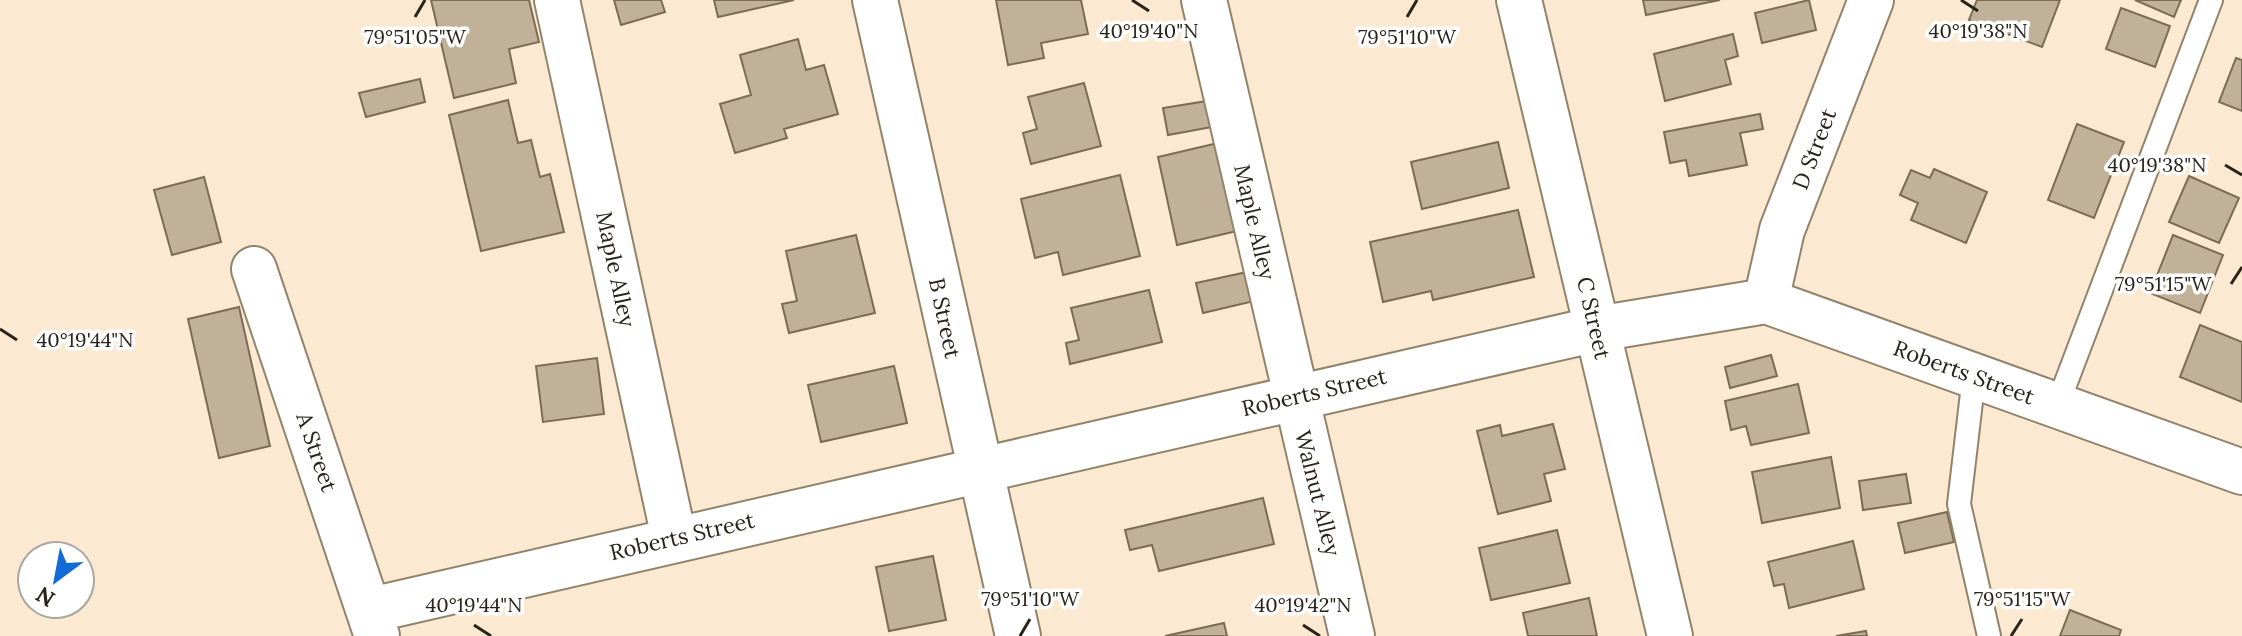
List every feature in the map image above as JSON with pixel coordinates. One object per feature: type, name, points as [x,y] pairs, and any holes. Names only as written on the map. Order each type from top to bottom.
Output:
[{"type":"street","name":"Maple Alley","points":[[557,0],[674,538]]},
{"type":"street","name":"B Street","points":[[875,0],[1018,636]]},
{"type":"street","name":"Maple Alley","points":[[1204,0],[1294,397]]},
{"type":"street","name":"C Street","points":[[1519,0],[1670,636]]},
{"type":"street","name":"D Street","points":[[1766,301],[1782,230],[1868,3]]},
{"type":"street","name":"A Street","points":[[254,269],[374,623]]},
{"type":"street","name":"Roberts Street","points":[[374,623],[674,538],[1597,329],[1766,301],[2242,472]]},
{"type":"street","name":"Walnut Alley","points":[[1294,397],[1352,636]]},
{"type":"lane","points":[[2057,406],[2211,0]]},
{"type":"lane","points":[[1974,376],[1959,504],[1989,636]]},
{"type":"building","points":[[431,0],[529,0],[539,42],[509,49],[516,83],[454,98]]},
{"type":"building","points":[[614,0],[661,0],[665,12],[621,25]]},
{"type":"building","points":[[714,0],[794,0],[718,17]]},
{"type":"building","points":[[996,0],[1081,0],[1088,34],[1041,43],[1044,58],[1008,65]]},
{"type":"building","points":[[1643,0],[1720,0],[1646,15]]},
{"type":"building","points":[[1809,0],[1816,30],[1762,43],[1755,13]]},
{"type":"building","points":[[1977,0],[2060,0],[2042,47],[1969,20]]},
{"type":"building","points":[[2135,0],[2181,0],[2174,17]]},
{"type":"building","points":[[2121,8],[2170,26],[2155,67],[2106,49]]},
{"type":"building","points":[[1733,34],[1738,56],[1725,60],[1731,84],[1665,101],[1654,54]]},
{"type":"building","points":[[798,39],[806,70],[824,65],[838,114],[784,129],[787,138],[735,153],[720,104],[751,95],[740,55]]},
{"type":"building","points":[[2236,58],[2242,60],[2242,111],[2219,102]]},
{"type":"building","points":[[420,79],[425,102],[366,117],[359,93]]},
{"type":"building","points":[[1084,83],[1101,146],[1031,164],[1023,133],[1037,129],[1028,97]]},
{"type":"building","points":[[508,100],[518,143],[531,140],[540,177],[550,174],[564,232],[481,251],[449,115]]},
{"type":"building","points":[[1207,101],[1212,127],[1168,135],[1163,108]]},
{"type":"building","points":[[1760,114],[1763,129],[1740,133],[1747,165],[1689,176],[1686,160],[1670,163],[1664,132]]},
{"type":"building","points":[[2077,124],[2124,142],[2094,218],[2048,200]]},
{"type":"building","points":[[1498,142],[1509,188],[1422,209],[1411,162]]},
{"type":"building","points":[[1218,143],[1237,231],[1177,245],[1158,157]]},
{"type":"building","points":[[1934,169],[1987,192],[1966,243],[1911,220],[1918,203],[1900,195],[1911,170],[1930,178]]},
{"type":"building","points":[[1120,175],[1140,256],[1063,275],[1058,252],[1035,258],[1021,199]]},
{"type":"building","points":[[2189,176],[2239,198],[2219,243],[2169,222]]},
{"type":"building","points":[[204,177],[221,242],[172,255],[154,190]]},
{"type":"building","points":[[1518,210],[1534,277],[1433,300],[1431,291],[1383,302],[1370,242]]},
{"type":"building","points":[[856,235],[875,313],[789,333],[782,304],[797,301],[786,251]]},
{"type":"building","points":[[2173,235],[2223,255],[2200,313],[2150,293]]},
{"type":"building","points":[[1247,272],[1254,301],[1203,313],[1196,283]]},
{"type":"building","points":[[1149,290],[1162,342],[1070,364],[1066,343],[1079,340],[1071,308]]},
{"type":"building","points":[[239,307],[270,446],[219,458],[188,319]]},
{"type":"building","points":[[2200,325],[2242,342],[2242,402],[2180,377]]},
{"type":"building","points":[[1771,355],[1777,376],[1730,388],[1725,367]]},
{"type":"building","points":[[597,358],[604,414],[543,422],[536,366]]},
{"type":"building","points":[[894,366],[907,423],[821,442],[808,385]]},
{"type":"building","points":[[1798,384],[1809,433],[1751,445],[1746,426],[1731,430],[1725,401]]},
{"type":"building","points":[[1553,424],[1565,469],[1544,474],[1551,501],[1498,514],[1477,431],[1500,425],[1502,436]]},
{"type":"building","points":[[1831,457],[1840,508],[1762,523],[1752,472]]},
{"type":"building","points":[[1906,474],[1911,503],[1863,510],[1859,481]]},
{"type":"building","points":[[1263,498],[1274,544],[1159,571],[1152,545],[1130,550],[1125,530]]},
{"type":"building","points":[[1947,512],[1954,542],[1905,553],[1898,523]]},
{"type":"building","points":[[1557,530],[1570,583],[1491,600],[1479,548]]},
{"type":"building","points":[[1853,541],[1864,589],[1789,608],[1784,584],[1774,586],[1768,562]]},
{"type":"building","points":[[933,556],[946,620],[889,631],[876,567]]},
{"type":"building","points":[[1589,598],[1597,636],[1528,636],[1523,613]]},
{"type":"building","points":[[2070,610],[2121,630],[2119,636],[2060,636]]},
{"type":"building","points":[[1224,623],[1227,636],[1165,636]]},
{"type":"building","points":[[1866,631],[1867,636],[1836,636]]}]
